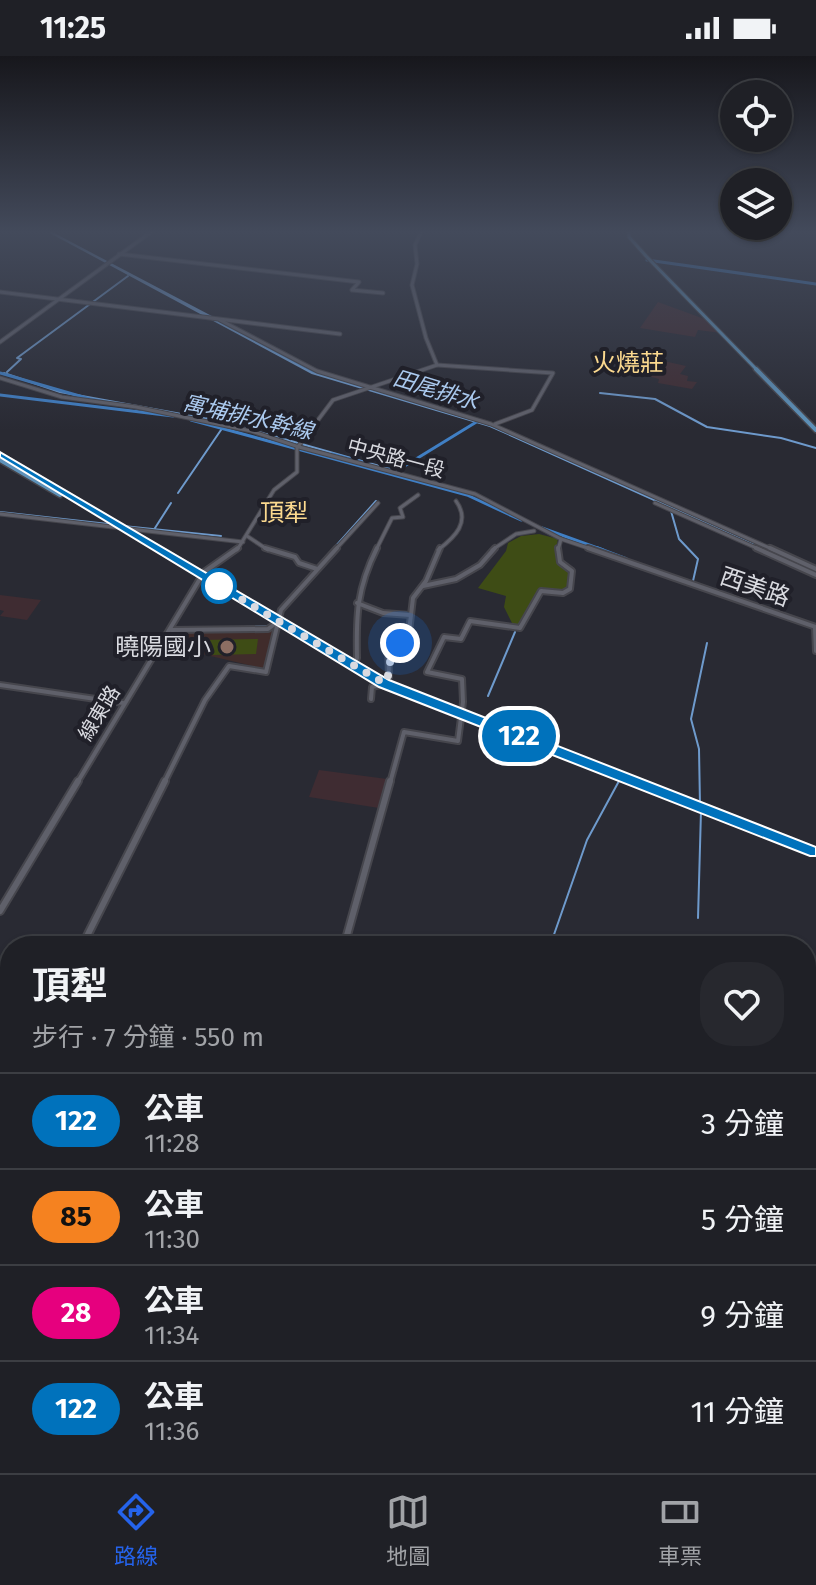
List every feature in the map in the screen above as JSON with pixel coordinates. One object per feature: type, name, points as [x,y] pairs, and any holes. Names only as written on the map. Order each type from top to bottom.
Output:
[{"type":"main road","points":[[689,298],[816,428]]},
{"type":"main road","points":[[0,458],[384,683],[816,852]]},
{"type":"street","points":[[51,298],[340,334]]},
{"type":"street","points":[[415,298],[437,365],[472,365],[553,373],[532,410],[494,425]]},
{"type":"street","points":[[0,342],[58,299]]},
{"type":"street","points":[[220,320],[317,371],[494,425],[816,572]]},
{"type":"street","name":"線東路","points":[[0,911],[202,576],[214,563],[235,552],[276,485],[297,472],[299,447],[333,400],[437,365]]},
{"type":"street","name":"中央路一段","points":[[0,378],[62,397],[215,422],[468,492],[561,539]]},
{"type":"street","points":[[354,665],[357,658],[357,603],[366,570],[393,517],[403,517],[400,508],[418,495]]},
{"type":"street","points":[[371,699],[372,687],[384,683],[391,670],[387,646],[408,640],[413,598],[422,587],[438,550],[451,540],[462,524],[463,511],[456,501]]},
{"type":"street","points":[[87,936],[205,700],[229,666],[266,672],[281,610],[378,503]]},
{"type":"street","points":[[655,503],[816,572]]},
{"type":"street","points":[[0,514],[243,542]]},
{"type":"street","points":[[422,587],[456,579],[480,565],[488,553],[516,534],[534,531]]},
{"type":"street","points":[[247,536],[267,550],[295,557],[299,563],[317,569]]},
{"type":"street","points":[[347,936],[404,732],[457,742],[462,679],[427,672],[444,637],[464,637],[470,621],[520,628],[541,591],[563,593],[570,589],[572,571],[562,565],[557,555],[561,539]]},
{"type":"street","name":"西美路","points":[[561,539],[815,627]]},
{"type":"street","points":[[357,603],[383,613],[410,615]]},
{"type":"street","points":[[170,630],[268,629],[278,621]]},
{"type":"street","points":[[815,627],[816,651]]},
{"type":"street","points":[[0,685],[123,703]]},
{"type":"shaded area","points":[[658,302],[710,321],[721,333],[698,330],[695,337],[640,328]]},
{"type":"shaded area","points":[[650,358],[686,366],[680,374],[688,376],[687,381],[697,382],[692,389],[658,383],[659,379],[640,374]]},
{"type":"shaded area","points":[[0,595],[41,600],[27,620],[0,616],[4,611],[0,610]]},
{"type":"shaded area","name":"曉陽國小","points":[[274,628],[265,669],[185,650],[183,645],[186,631]]},
{"type":"shaded area","points":[[319,770],[387,779],[379,808],[309,797]]},
{"type":"green space","points":[[539,534],[558,539],[557,559],[571,572],[569,588],[565,592],[541,589],[519,626],[514,627],[504,607],[506,596],[478,588],[506,551],[508,543],[521,536]]},
{"type":"green space","points":[[258,639],[256,654],[213,655],[205,650],[207,643],[201,642],[201,640]]},
{"type":"water","points":[[173,298],[316,372],[489,424],[816,573],[490,426],[312,373]]},
{"type":"waterway","points":[[7,372],[21,359],[17,358],[98,298]]},
{"type":"waterway","name":"寓埔排水幹線","points":[[0,373],[90,399],[246,429]]},
{"type":"waterway","name":"寓埔排水幹線","points":[[4,373],[60,392],[220,421],[390,469]]},
{"type":"waterway","points":[[600,393],[655,399],[707,427],[781,438],[816,448]]},
{"type":"waterway","points":[[0,395],[173,416]]},
{"type":"waterway","name":"寓埔排水幹線","points":[[191,420],[467,495],[521,520]]},
{"type":"waterway","name":"寓埔排水幹線","points":[[386,469],[398,470],[478,421]]},
{"type":"waterway","points":[[178,493],[223,427]]},
{"type":"waterway","name":"寓埔排水幹線","points":[[332,454],[365,463]]},
{"type":"waterway","points":[[318,566],[376,501]]},
{"type":"waterway","points":[[155,528],[171,503]]},
{"type":"waterway","points":[[671,511],[679,539],[698,559],[693,581]]},
{"type":"waterway","points":[[0,512],[117,525]]},
{"type":"waterway","points":[[123,526],[221,536]]},
{"type":"waterway","points":[[542,528],[603,550]]},
{"type":"waterway","points":[[597,548],[626,559]]},
{"type":"waterway","points":[[280,608],[313,571]]},
{"type":"waterway","points":[[243,627],[268,626],[274,621]]},
{"type":"waterway","points":[[488,696],[515,632]]},
{"type":"waterway","points":[[700,805],[699,749],[691,719],[707,643]]},
{"type":"waterway","points":[[553,936],[587,840],[619,781]]},
{"type":"waterway","points":[[698,918],[701,811]]},
{"type":"bus line","name":"122","points":[[0,455],[384,683],[816,852]]},
{"type":"place","name":"曉陽國小","points":[[227,647]]},
{"type":"district","name":"火燒莊","points":[[628,363]]},
{"type":"district","name":"頂犁","points":[[284,513]]},
{"type":"route","points":[[219,586],[212,582],[384,683],[391,670],[387,646],[400,643]]},
{"type":"water label","name":"田尾排水","points":[[436,390]]}]
